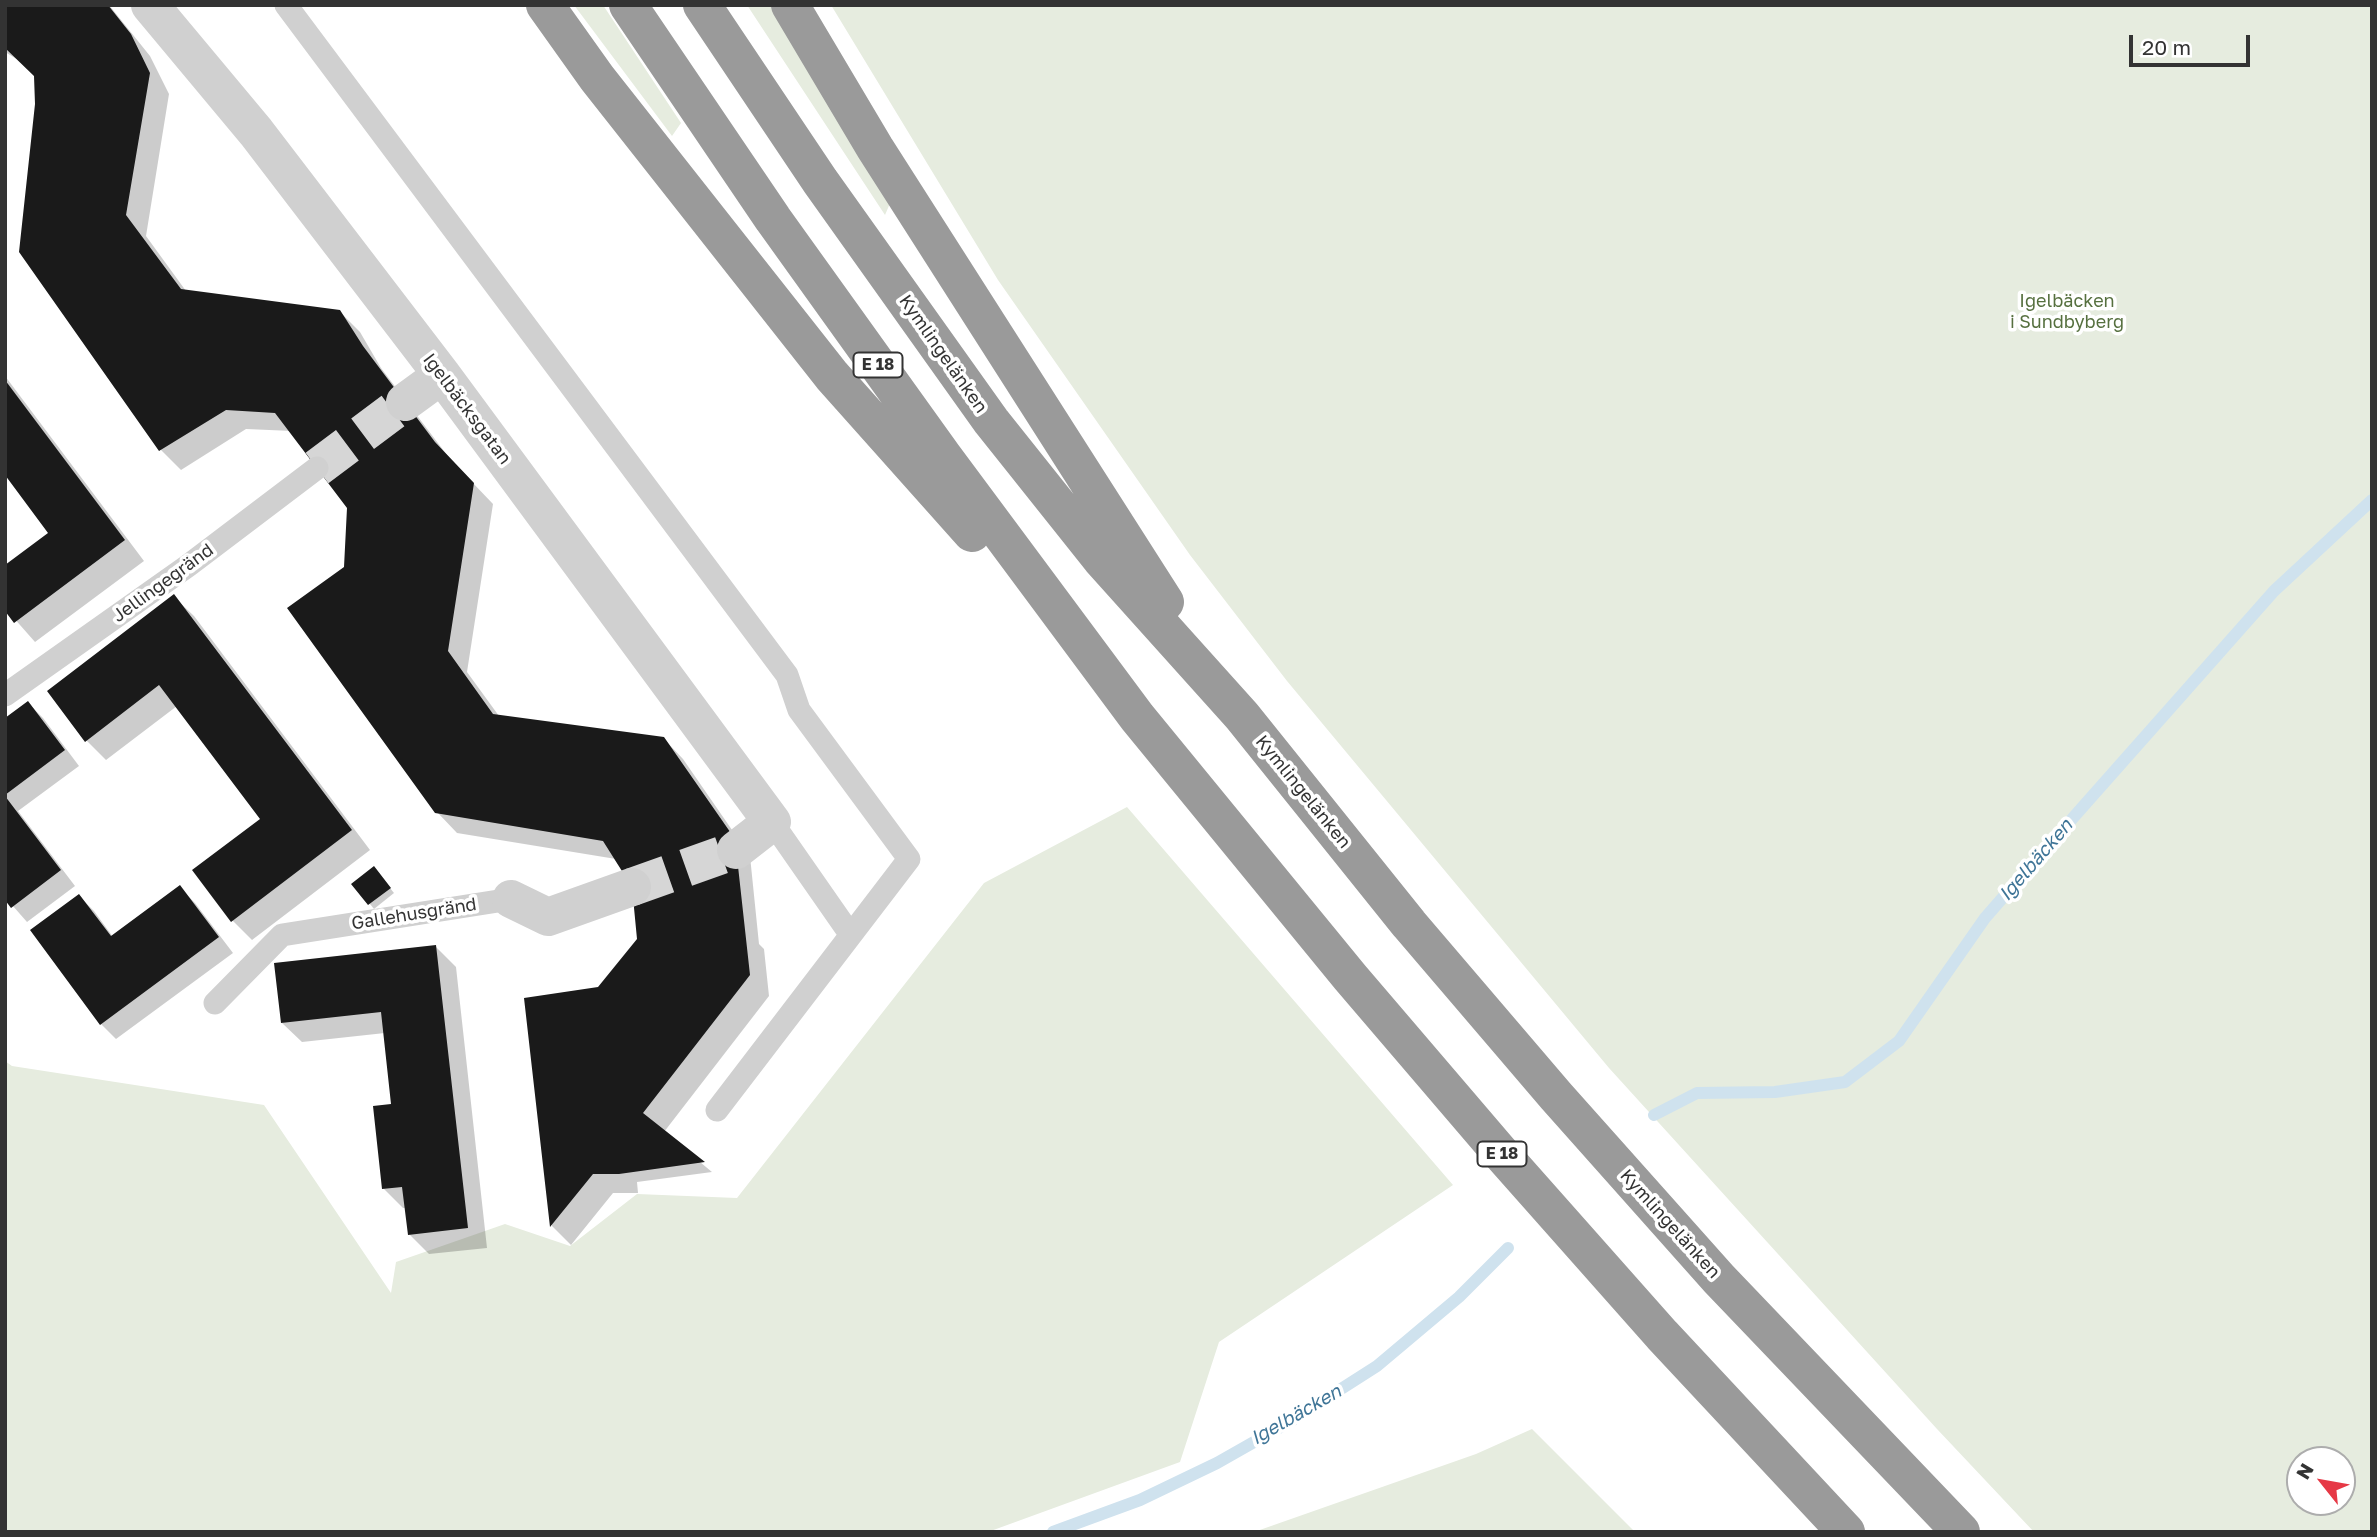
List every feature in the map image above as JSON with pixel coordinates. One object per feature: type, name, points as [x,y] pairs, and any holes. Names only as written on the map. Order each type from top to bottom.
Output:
[{"type":"highway","points":[[545,5],[597,78],[832,376],[1137,717]]},
{"type":"highway","name":"E 18","points":[[628,5],[814,275],[943,456],[1137,717],[1350,977],[1498,1150],[1662,1335],[1844,1530]]},
{"type":"highway","name":"Kymlingelänken","points":[[702,5],[820,181],[991,421],[1101,559],[1235,709],[1409,924],[1556,1096],[1719,1279],[1961,1532]]},
{"type":"highway","points":[[790,5],[882,160],[1235,709]]},
{"type":"street","name":"Igelbäcksgatan","points":[[150,5],[256,132],[442,375],[772,822]]},
{"type":"street","points":[[405,402],[442,375]]},
{"type":"street","points":[[736,850],[772,822]]},
{"type":"street","name":"Gallehusgränd","points":[[511,899],[548,917],[632,887]]},
{"type":"lane","points":[[286,5],[787,674],[799,710],[909,859],[717,1110]]},
{"type":"lane","name":"Jellingegränd","points":[[5,695],[189,565],[317,468]]},
{"type":"lane","points":[[772,822],[850,934]]},
{"type":"lane","name":"Gallehusgränd","points":[[215,1003],[282,935],[511,899]]},
{"type":"green space","points":[[574,5],[603,5],[681,123],[672,136]]},
{"type":"green space","points":[[747,5],[775,5],[891,201],[885,215]]},
{"type":"green space","name":"Igelbäcken i Sundbyberg","points":[[831,5],[2372,5],[2372,1532],[2034,1532],[1609,1068],[1287,681],[1190,555],[998,280]]},
{"type":"green space","points":[[1127,807],[1453,1185],[1219,1342],[1180,1462],[988,1532],[5,1532],[5,1061],[12,1066],[264,1105],[391,1293],[396,1262],[505,1224],[570,1246],[637,1194],[737,1198],[984,883]]},
{"type":"green space","points":[[1532,1429],[1635,1532],[1254,1532],[1476,1454]]},
{"type":"building","points":[[5,5],[108,5],[131,34],[150,73],[126,215],[181,289],[340,310],[363,346],[435,442],[474,483],[448,651],[493,714],[664,737],[735,839],[750,975],[643,1113],[705,1162],[619,1174],[593,1174],[550,1227],[524,998],[598,987],[637,939],[632,887],[603,841],[435,813],[287,608],[344,567],[347,508],[275,413],[226,410],[159,451],[19,252],[35,104],[34,76],[5,48]]},
{"type":"building","points":[[5,380],[125,540],[14,623],[5,611],[5,565],[48,533],[5,475]]},
{"type":"building","points":[[174,594],[352,830],[231,922],[192,870],[260,819],[159,685],[85,742],[47,691]]},
{"type":"building","points":[[28,701],[65,750],[5,795],[5,718]]},
{"type":"building","points":[[5,796],[61,870],[11,908],[5,900]]},
{"type":"building","points":[[374,866],[391,888],[368,905],[351,884]]},
{"type":"building","points":[[180,885],[219,937],[100,1025],[30,930],[79,894],[111,936]]},
{"type":"building","points":[[436,945],[468,1228],[408,1235],[402,1187],[382,1189],[373,1106],[391,1104],[381,1012],[281,1023],[274,963]]},
{"type":"waterway","name":"Igelbäcken","points":[[1654,1115],[1697,1093],[1775,1092],[1845,1082],[1899,1041],[1985,918],[2033,863],[2274,591],[2372,500]]},
{"type":"waterway","name":"Igelbäcken","points":[[1053,1532],[1140,1500],[1217,1463],[1291,1421],[1377,1366],[1459,1297],[1508,1248]]},
{"type":"tunnel","points":[[317,468],[405,402]]},
{"type":"tunnel","points":[[632,887],[736,850]]}]
